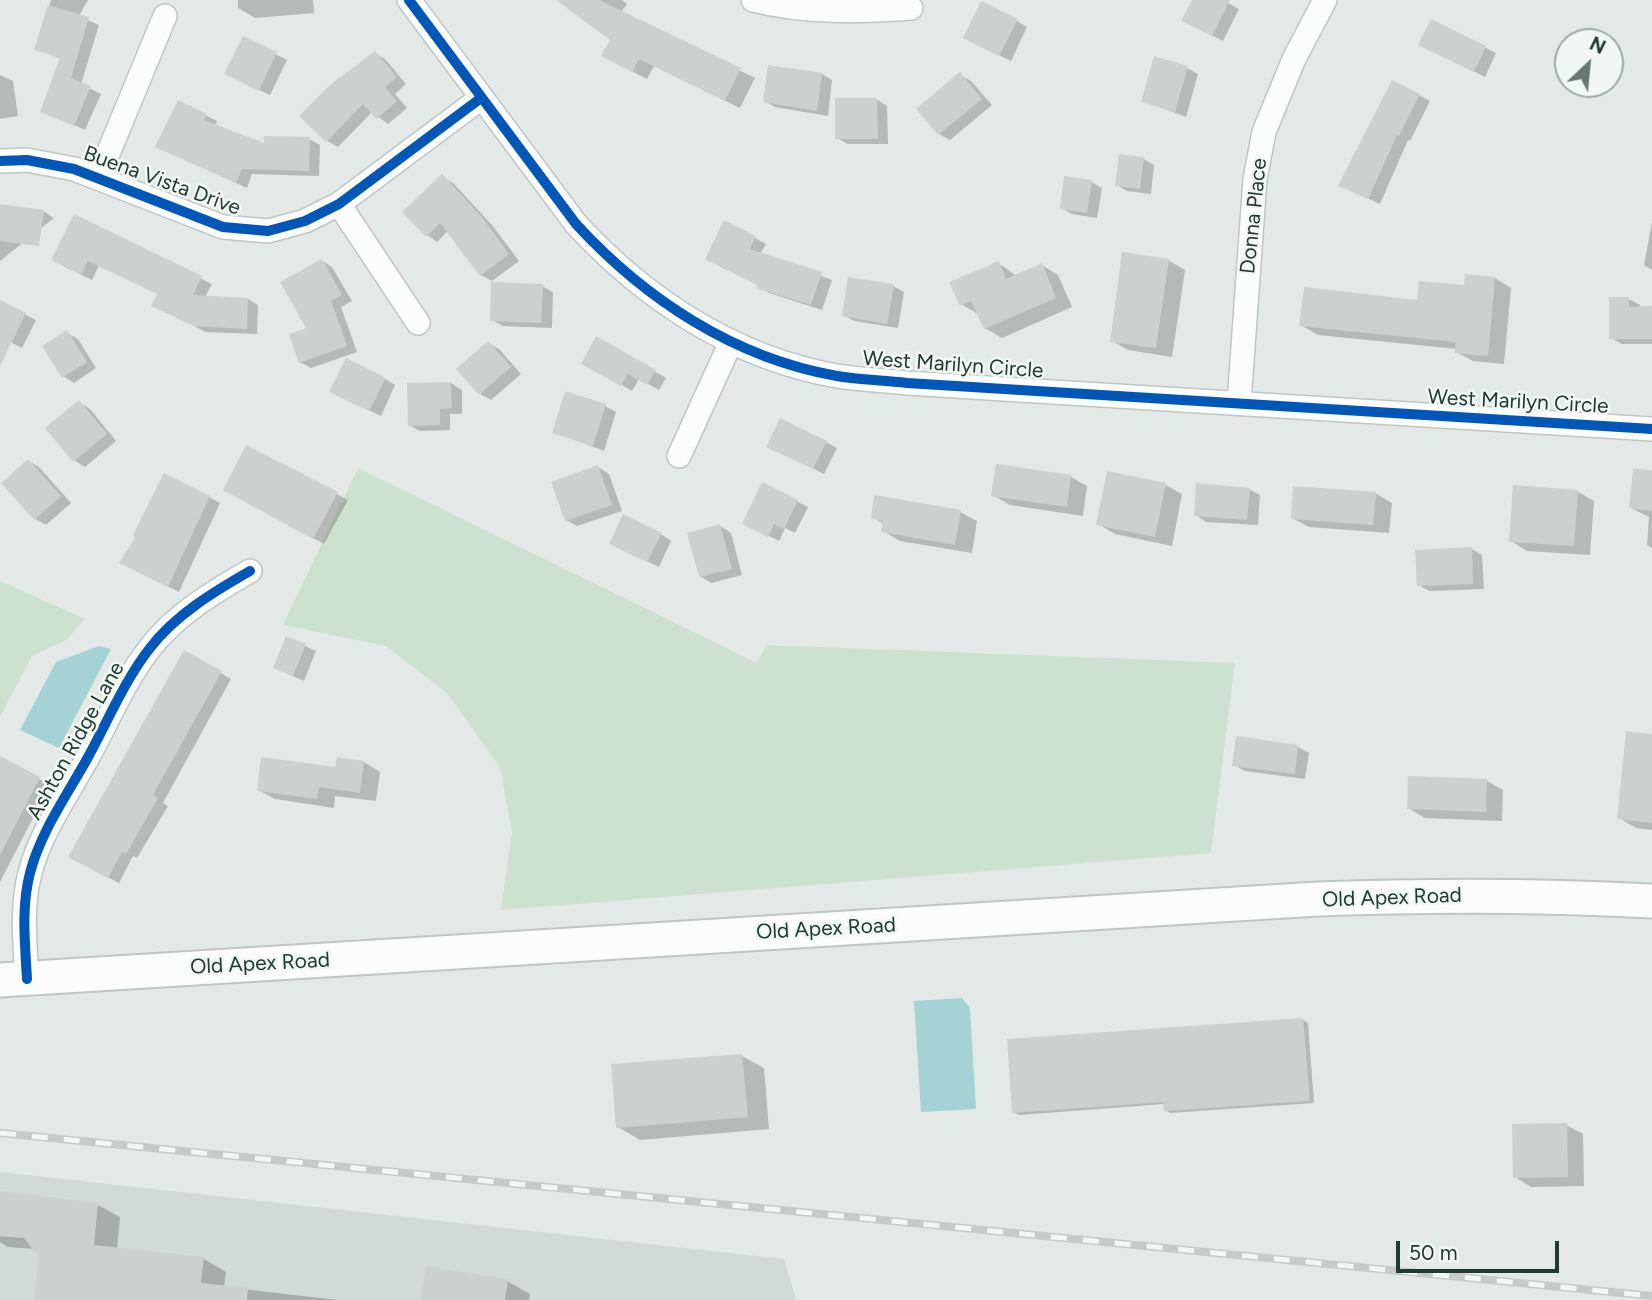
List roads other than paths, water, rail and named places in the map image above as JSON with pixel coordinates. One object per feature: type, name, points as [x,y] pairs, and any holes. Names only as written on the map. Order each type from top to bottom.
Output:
[{"type":"main road","name":"Old Apex Road","points":[[13,979],[1318,899],[1427,895],[1652,901]]},
{"type":"street","name":"West Marilyn Circle","points":[[409,0],[440,38],[481,98],[576,224],[607,258],[657,298],[731,342],[772,359],[836,376],[1652,429]]},
{"type":"street","points":[[753,0],[790,8],[831,12],[911,8]]},
{"type":"street","name":"Donna Place","points":[[1239,403],[1255,179],[1264,132],[1294,59],[1325,0]]},
{"type":"street","points":[[99,178],[165,16]]},
{"type":"street","name":"Buena Vista Drive","points":[[0,161],[49,163],[99,178],[198,218],[246,230],[286,227],[339,204],[481,98]]},
{"type":"street","points":[[339,204],[418,323]]},
{"type":"street","points":[[679,456],[731,342]]},
{"type":"street","name":"Ashton Ridge Lane","points":[[13,979],[33,863],[92,750],[150,648],[216,591],[250,571]]},
{"type":"water","points":[[99,646],[111,649],[59,748],[20,730],[56,662]]},
{"type":"water","points":[[962,998],[970,1008],[976,1109],[921,1112],[914,1001]]},
{"type":"railway","points":[[0,1133],[1652,1296]]}]
